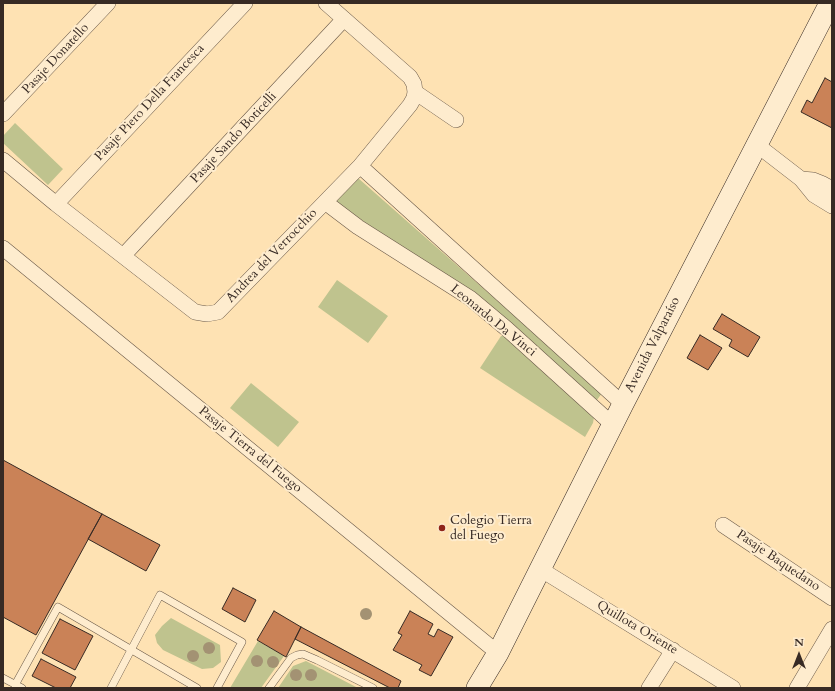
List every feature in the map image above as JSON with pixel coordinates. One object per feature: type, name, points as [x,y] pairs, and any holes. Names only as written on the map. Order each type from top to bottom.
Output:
[{"type":"main road","name":"Avenida Valparaíso","points":[[477,688],[498,653],[623,404],[830,3]]},
{"type":"street","name":"Pasaje Donatello","points":[[3,114],[108,3]]},
{"type":"street","name":"Pasaje Piero Della Francesca","points":[[56,204],[245,3]]},
{"type":"street","points":[[326,3],[410,77],[415,92],[456,120]]},
{"type":"street","name":"Pasaje Sando Boticelli","points":[[123,256],[344,19]]},
{"type":"street","name":"Andrea del Verrocchio","points":[[3,160],[56,204],[195,312],[213,314],[218,312],[360,166],[410,105],[415,92]]},
{"type":"street","points":[[757,145],[801,179],[814,195],[832,206]]},
{"type":"street","name":"Leonardo Da Vinci","points":[[360,166],[623,404]]},
{"type":"street","points":[[801,179],[813,180],[832,189]]},
{"type":"street","name":"Leonardo Da Vinci","points":[[325,202],[358,227],[470,298],[507,329],[613,425]]},
{"type":"street","name":"Pasaje Tierra del Fuego","points":[[3,248],[498,653]]},
{"type":"street","name":"Pasaje Baquedano","points":[[723,525],[832,598]]},
{"type":"street","name":"Quillota Oriente","points":[[540,569],[733,688]]},
{"type":"street","points":[[797,688],[832,630]]},
{"type":"street","points":[[649,688],[673,650]]},
{"type":"lane","points":[[111,688],[160,594],[242,642],[217,688]]},
{"type":"lane","points":[[3,678],[18,686],[58,607],[197,688]]},
{"type":"lane","points":[[269,688],[291,658],[303,654],[373,688]]},
{"type":"green space","points":[[15,123],[63,169],[48,185],[3,143],[3,136]]},
{"type":"green space","points":[[358,178],[602,393],[597,400],[472,292],[335,203]]},
{"type":"green space","points":[[337,280],[388,316],[368,343],[318,307]]},
{"type":"green space","points":[[501,336],[504,336],[594,417],[593,423],[585,437],[480,368]]},
{"type":"green space","points":[[251,383],[299,422],[278,447],[230,408]]},
{"type":"green space","points":[[171,618],[220,645],[221,662],[213,668],[202,669],[163,650],[157,643],[155,635]]},
{"type":"green space","points":[[258,641],[284,656],[261,688],[230,688]]},
{"type":"green space","points":[[306,661],[358,688],[278,688],[293,666]]},
{"type":"building","points":[[825,78],[832,82],[832,128],[801,112],[807,100],[812,103]]},
{"type":"building","points":[[722,314],[760,337],[748,357],[729,346],[732,340],[713,329]]},
{"type":"building","points":[[700,335],[722,348],[708,370],[687,358]]},
{"type":"building","points":[[3,460],[102,514],[36,635],[3,617]]},
{"type":"building","points":[[102,514],[160,545],[146,571],[88,539]]},
{"type":"building","points":[[233,588],[256,600],[245,622],[222,609]]},
{"type":"building","points":[[274,611],[301,627],[286,657],[257,640]]},
{"type":"building","points":[[410,611],[433,624],[428,634],[434,637],[438,629],[453,637],[431,676],[419,670],[422,665],[393,650],[402,635],[398,633]]},
{"type":"building","points":[[60,619],[93,636],[75,670],[42,653]]},
{"type":"building","points":[[301,627],[401,681],[398,688],[390,688],[295,639]]},
{"type":"building","points":[[41,659],[76,677],[70,688],[56,688],[32,676]]},
{"type":"place","name":"Colegio Tierra del Fuego","points":[[442,528]]}]
